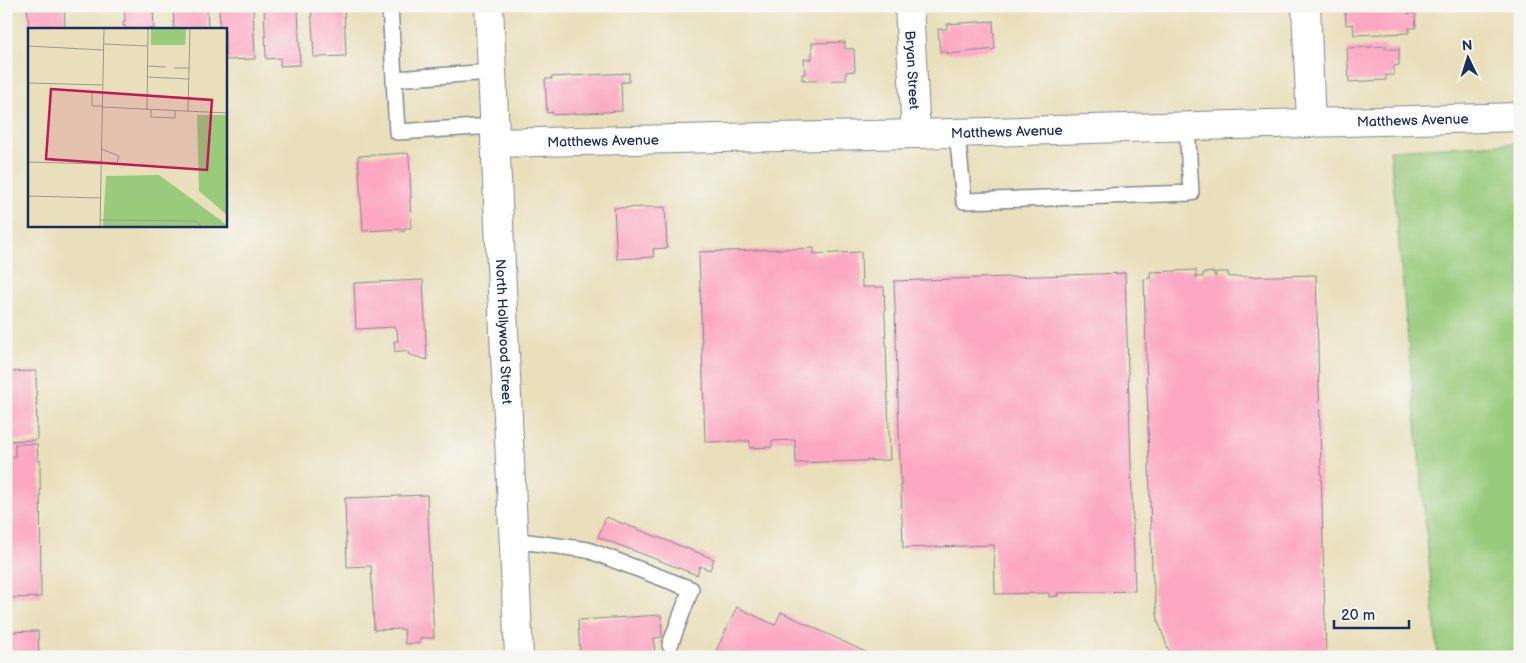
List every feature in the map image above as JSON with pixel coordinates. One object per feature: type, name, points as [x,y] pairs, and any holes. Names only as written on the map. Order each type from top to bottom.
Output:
[{"type":"street","name":"North Hollywood Street","points":[[489,6],[519,657]]},
{"type":"street","name":"Bryan Street","points":[[909,6],[916,134]]},
{"type":"street","points":[[1306,6],[1311,122]]},
{"type":"street","name":"Matthews Avenue","points":[[495,134],[916,134],[1520,117]]},
{"type":"lane","points":[[390,6],[396,132],[495,134]]},
{"type":"lane","points":[[394,79],[492,72]]},
{"type":"lane","points":[[957,133],[964,201],[1191,193],[1187,126]]},
{"type":"lane","points":[[514,540],[588,550],[691,589],[670,645]]},
{"type":"green space","points":[[1520,143],[1520,657],[1438,657],[1390,150]]},
{"type":"building","points":[[27,6],[64,6],[65,28],[29,28]]},
{"type":"building","points":[[124,6],[153,6],[154,28],[125,28],[123,21],[125,21]]},
{"type":"building","points":[[173,6],[207,6],[208,28],[174,28]]},
{"type":"building","points":[[219,6],[253,6],[255,59],[226,60],[226,28],[220,28]]},
{"type":"building","points":[[264,6],[298,6],[300,65],[280,66],[280,58],[266,59]]},
{"type":"building","points":[[311,6],[344,6],[346,56],[314,57]]},
{"type":"building","points":[[782,6],[827,6],[827,8],[782,9]]},
{"type":"building","points":[[1345,6],[1408,6],[1408,14],[1415,13],[1416,28],[1409,28],[1409,33],[1354,35],[1353,24],[1346,25]]},
{"type":"building","points":[[993,21],[995,49],[948,54],[948,52],[940,52],[938,29],[947,29],[947,24]]},
{"type":"building","points":[[845,42],[845,49],[854,49],[855,71],[846,72],[846,80],[802,80],[802,74],[805,74],[804,59],[812,59],[812,43]]},
{"type":"building","points":[[1386,46],[1386,49],[1399,49],[1399,65],[1394,66],[1394,75],[1386,75],[1386,80],[1349,82],[1347,48]]},
{"type":"building","points":[[629,73],[629,82],[621,82],[622,111],[553,115],[553,112],[547,113],[545,79],[552,79],[551,77]]},
{"type":"building","points":[[408,153],[411,228],[404,228],[405,231],[402,232],[402,229],[363,231],[358,156]]},
{"type":"building","points":[[665,207],[667,248],[653,249],[654,257],[617,259],[614,208]]},
{"type":"building","points":[[814,248],[814,254],[861,252],[862,287],[884,287],[890,460],[796,463],[795,440],[772,441],[772,447],[750,448],[750,441],[705,442],[699,252]]},
{"type":"building","points":[[1196,270],[1196,277],[1203,277],[1203,273],[1214,272],[1215,277],[1216,272],[1228,272],[1229,277],[1316,275],[1326,657],[1171,657],[1158,621],[1152,571],[1144,279],[1150,278],[1150,272]]},
{"type":"building","points":[[1125,273],[1135,591],[1057,593],[1058,596],[1049,597],[1049,593],[995,594],[994,545],[903,548],[894,281]]},
{"type":"building","points":[[423,280],[427,360],[408,354],[408,350],[395,352],[394,341],[398,341],[397,329],[395,327],[356,329],[354,283]]},
{"type":"building","points":[[36,371],[37,440],[6,441],[6,372]]},
{"type":"building","points":[[15,444],[37,444],[38,460],[40,460],[41,597],[6,598],[6,457],[15,457]]},
{"type":"building","points":[[427,495],[434,638],[420,638],[420,643],[405,644],[404,629],[374,630],[371,566],[347,567],[345,498]]},
{"type":"building","points":[[606,517],[714,559],[710,570],[700,566],[697,575],[598,537]]},
{"type":"building","points":[[737,607],[775,625],[781,612],[876,657],[711,657],[712,654],[714,655]]},
{"type":"building","points":[[661,615],[662,637],[654,638],[655,657],[580,657],[578,620]]},
{"type":"building","points":[[38,631],[39,657],[6,657],[6,632]]}]
